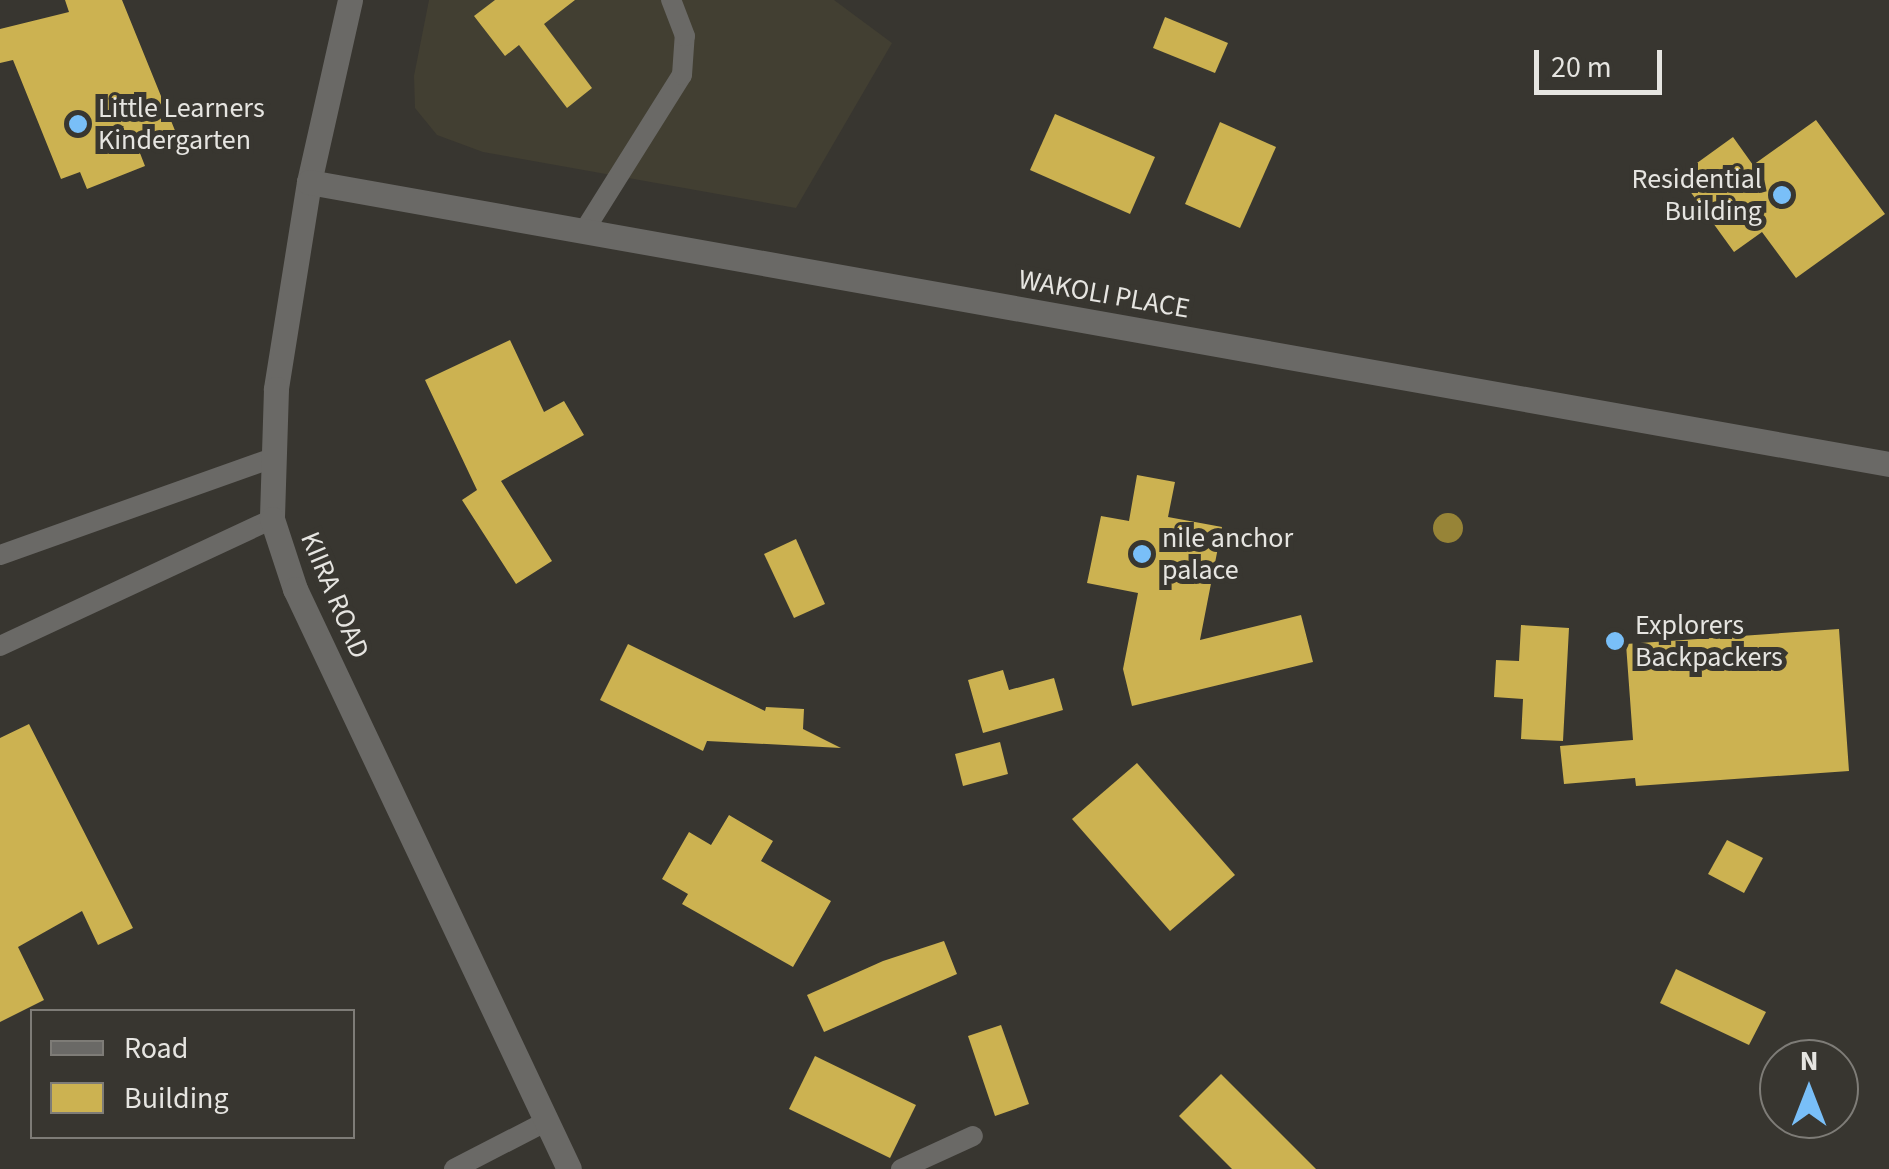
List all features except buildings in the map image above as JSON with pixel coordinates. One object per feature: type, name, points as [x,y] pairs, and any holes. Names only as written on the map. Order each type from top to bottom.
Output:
[{"type":"street","name":"KIIRA ROAD","points":[[350,0],[310,182],[276,388],[272,519],[295,589],[569,1169]]},
{"type":"street","name":"WAKOLI PLACE","points":[[310,182],[1889,464]]},
{"type":"lane","points":[[584,231],[682,76],[686,36],[671,0]]},
{"type":"lane","points":[[0,556],[272,458]]},
{"type":"lane","points":[[0,646],[272,519]]},
{"type":"lane","points":[[454,1169],[546,1120]]},
{"type":"lane","points":[[901,1169],[974,1136]]},
{"type":"shaded area","points":[[429,0],[834,0],[892,43],[796,208],[483,152],[437,135],[415,108],[414,76]]},
{"type":"place","name":"Little Learners Kindergarten","points":[[78,124]]},
{"type":"place","name":"Residential Building","points":[[1782,195]]},
{"type":"place","name":"nile anchor palace","points":[[1142,554]]},
{"type":"place","name":"Explorers Backpackers","points":[[1615,641]]}]
